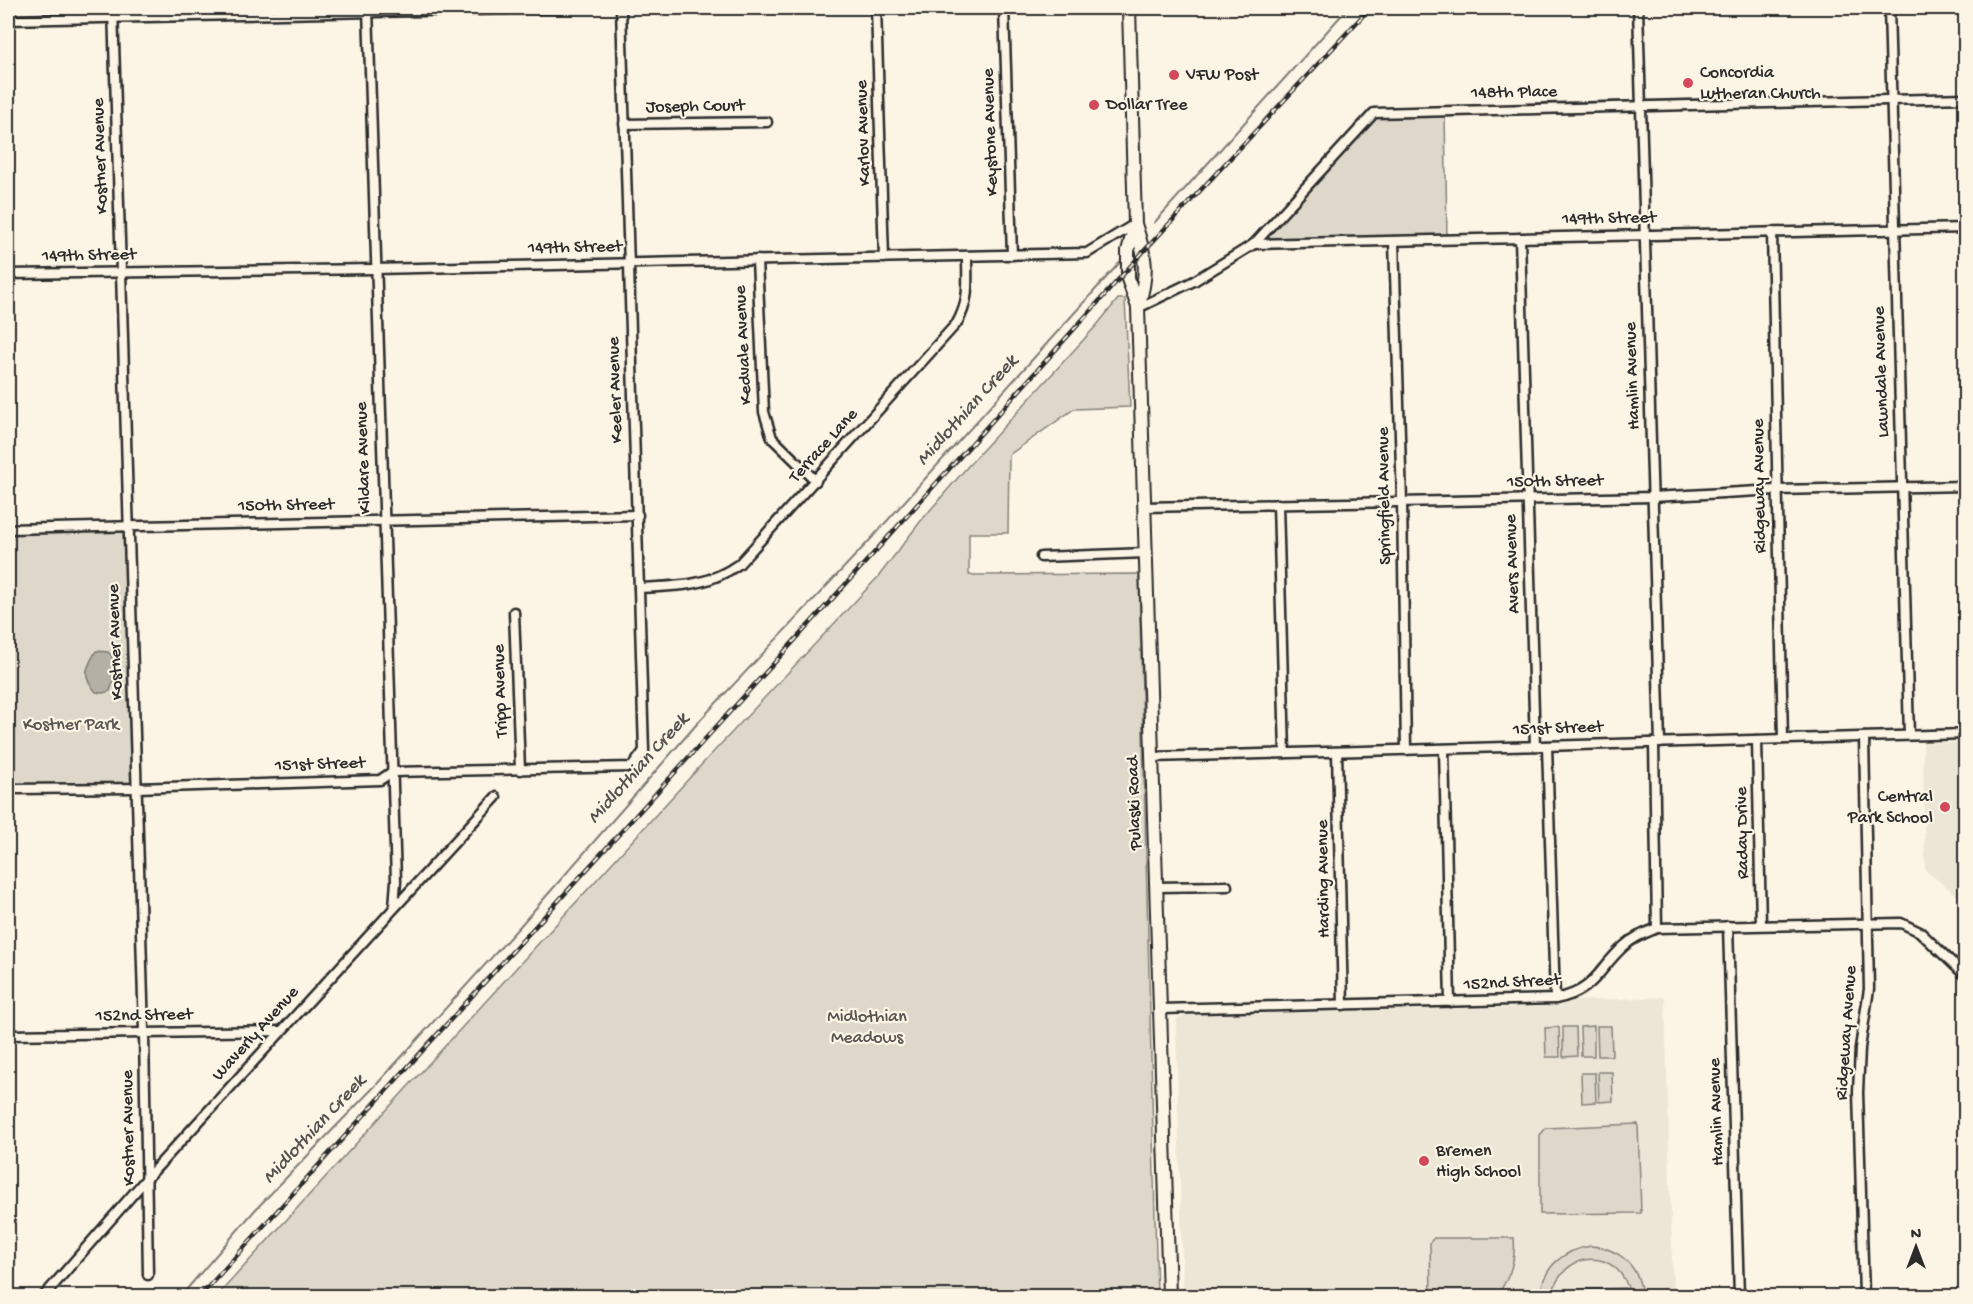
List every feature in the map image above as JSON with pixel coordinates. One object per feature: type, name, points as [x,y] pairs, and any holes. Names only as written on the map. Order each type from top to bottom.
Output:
[{"type":"main road","name":"Pulaski Road","points":[[1129,8],[1135,224],[1145,261],[1145,281],[1138,308],[1169,1296]]},
{"type":"street","name":"Kostner Avenue","points":[[113,8],[144,1032],[148,1275]]},
{"type":"street","points":[[8,20],[368,10],[560,8]]},
{"type":"street","name":"Keeler Avenue","points":[[621,8],[645,751],[632,767]]},
{"type":"street","name":"Karlov Avenue","points":[[876,8],[884,258]]},
{"type":"street","name":"Keystone Avenue","points":[[1004,8],[1012,255]]},
{"type":"street","name":"Hamlin Avenue","points":[[1638,8],[1653,497],[1657,928]]},
{"type":"street","name":"Lawndale Avenue","points":[[1889,8],[1909,735]]},
{"type":"street","name":"Kildare Avenue","points":[[368,10],[396,881],[394,907]]},
{"type":"street","name":"148th Place","points":[[1138,308],[1194,280],[1254,244],[1374,113],[1965,98]]},
{"type":"street","name":"Joseph Court","points":[[624,124],[767,122]]},
{"type":"street","name":"149th Street","points":[[8,274],[375,269],[1087,253],[1135,224]]},
{"type":"street","name":"149th Street","points":[[1254,244],[1965,228]]},
{"type":"street","name":"Ridgeway Avenue","points":[[1772,232],[1783,739]]},
{"type":"street","name":"Avers Avenue","points":[[1520,238],[1535,746]]},
{"type":"street","name":"Springfield Avenue","points":[[1394,241],[1402,501],[1406,750]]},
{"type":"street","name":"Terrace Lane","points":[[639,588],[705,582],[724,574],[739,564],[957,323],[966,304],[967,256]]},
{"type":"street","name":"Kedvale Avenue","points":[[757,260],[764,412],[772,438],[816,481]]},
{"type":"street","name":"150th Street","points":[[1144,507],[1653,497],[1776,490],[1965,486]]},
{"type":"street","points":[[1278,504],[1285,753]]},
{"type":"street","name":"150th Street","points":[[8,529],[638,515]]},
{"type":"street","points":[[1041,557],[1146,553]]},
{"type":"street","name":"Tripp Avenue","points":[[514,612],[520,770]]},
{"type":"street","name":"151st Street","points":[[1152,757],[1965,734]]},
{"type":"street","name":"Ridgeway Avenue","points":[[1864,737],[1869,989],[1858,1078],[1864,1296]]},
{"type":"street","name":"Raday Drive","points":[[1757,740],[1761,925]]},
{"type":"street","points":[[1547,746],[1555,999]]},
{"type":"street","points":[[1444,749],[1450,1002]]},
{"type":"street","name":"Harding Avenue","points":[[1337,752],[1343,1005]]},
{"type":"street","name":"151st Street","points":[[8,789],[137,788],[380,780],[392,772],[632,767]]},
{"type":"street","name":"Waverly Avenue","points":[[44,1296],[280,1031],[496,797]]},
{"type":"street","points":[[1156,887],[1227,886]]},
{"type":"street","name":"152nd Street","points":[[1160,1009],[1555,999],[1572,996],[1590,984],[1623,946],[1638,935],[1657,928],[1901,923],[1911,927],[1939,949],[1965,976]]},
{"type":"street","name":"Hamlin Avenue","points":[[1728,926],[1739,1296]]},
{"type":"street","name":"152nd Street","points":[[8,1035],[280,1031]]},
{"type":"shaded area","points":[[96,651],[108,652],[112,656],[113,682],[110,691],[103,693],[96,692],[87,676],[88,667]]},
{"type":"shaded area","name":"Central Park School","points":[[1966,742],[1965,902],[1925,870],[1923,743]]},
{"type":"shaded area","name":"Bremen High School","points":[[1665,997],[1673,1296],[1183,1296],[1177,1018],[1185,1015],[1531,1007],[1573,1001]]},
{"type":"green space","points":[[1445,111],[1447,239],[1254,244],[1374,113]]},
{"type":"green space","name":"Midlothian Meadows","points":[[1118,299],[1125,299],[1130,407],[1074,409],[1009,455],[1008,533],[969,533],[969,575],[1139,574],[1157,1296],[217,1296],[704,762],[878,577],[920,522],[968,466]]},
{"type":"green space","name":"Kostner Park","points":[[128,526],[137,788],[8,789],[8,529]]},
{"type":"green space","points":[[1594,1026],[1594,1056],[1581,1056],[1580,1027]]},
{"type":"green space","points":[[1597,1026],[1611,1026],[1612,1056],[1598,1056]]},
{"type":"green space","points":[[1559,1027],[1560,1057],[1546,1057],[1545,1028]]},
{"type":"green space","points":[[1563,1027],[1576,1027],[1577,1056],[1563,1057]]},
{"type":"green space","points":[[1598,1072],[1612,1072],[1613,1101],[1599,1102]]},
{"type":"green space","points":[[1581,1073],[1595,1073],[1596,1102],[1582,1103]]},
{"type":"green space","points":[[1638,1124],[1641,1213],[1540,1214],[1540,1135],[1546,1128]]},
{"type":"green space","points":[[1434,1238],[1514,1238],[1511,1269],[1496,1296],[1431,1296],[1430,1242]]},
{"type":"green space","points":[[1591,1246],[1611,1251],[1627,1261],[1637,1276],[1642,1296],[1630,1296],[1625,1280],[1616,1268],[1592,1259],[1567,1268],[1558,1280],[1552,1296],[1540,1296],[1545,1277],[1556,1262],[1572,1251]]},
{"type":"green space","points":[[1625,1288],[1625,1296],[1556,1296],[1556,1290]]},
{"type":"waterway","name":"Midlothian Creek","points":[[1154,223],[1348,8]]},
{"type":"waterway","name":"Midlothian Creek","points":[[178,1296],[186,1290],[255,1210],[377,1084],[521,925],[703,717],[869,541],[1122,260]]},
{"type":"railway","points":[[200,1296],[873,554],[1144,251],[1370,8]]},
{"type":"place","name":"VFW Post","points":[[1174,75]]},
{"type":"place","name":"Concordia Lutheran Church","points":[[1688,83]]},
{"type":"place","name":"Dollar Tree","points":[[1094,105]]},
{"type":"place","name":"Central Park School","points":[[1945,807]]},
{"type":"place","name":"Bremen High School","points":[[1424,1161]]}]
